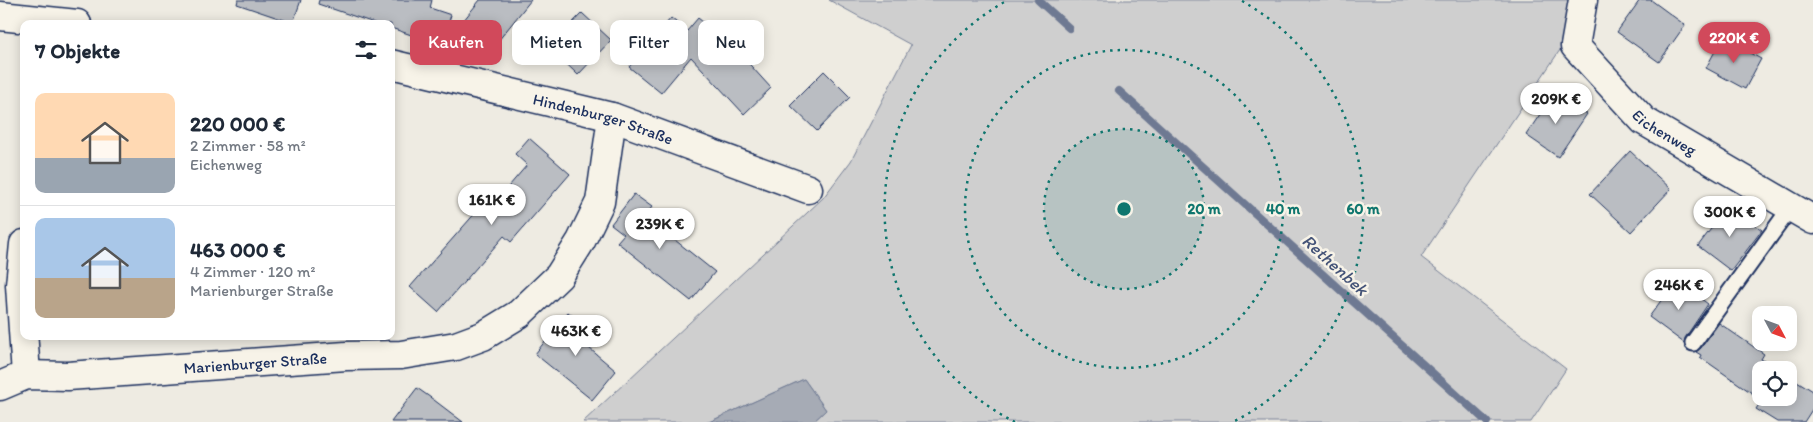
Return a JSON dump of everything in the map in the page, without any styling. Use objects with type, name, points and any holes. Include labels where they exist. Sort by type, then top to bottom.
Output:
[{"type":"street","name":"Eichenweg","points":[[1583,0],[1575,46],[1644,121],[1802,214]]},
{"type":"street","points":[[0,16],[38,20]]},
{"type":"street","name":"Hindenburger Straße","points":[[395,65],[612,118],[808,189]]},
{"type":"street","name":"Marienburger Straße","points":[[0,386],[26,375],[68,376],[346,356],[401,355],[456,346],[483,336],[520,314],[558,276],[581,241],[600,202],[612,118]]},
{"type":"street","points":[[24,340],[26,375]]},
{"type":"lane","points":[[1693,343],[1802,214]]},
{"type":"shaded area","points":[[829,0],[1572,0],[1564,44],[1421,257],[1566,369],[1531,422],[813,422],[826,410],[804,379],[709,422],[583,422],[823,198],[851,161],[911,45]]},
{"type":"shaded area","points":[[804,379],[826,410],[813,422],[709,422]]},
{"type":"building","points":[[238,0],[301,0],[294,20],[284,20],[237,4]]},
{"type":"building","points":[[319,0],[432,0],[430,8],[451,15],[449,20],[410,20],[410,35],[395,29],[395,20],[365,20],[318,4]]},
{"type":"building","points":[[480,0],[531,0],[515,20],[512,20],[512,24],[502,36],[502,20],[464,20]]},
{"type":"building","points":[[1640,0],[1651,0],[1685,25],[1659,62],[1617,32]]},
{"type":"building","points":[[582,13],[590,20],[575,20]]},
{"type":"building","points":[[698,18],[701,20],[698,20],[698,65],[691,57],[688,61],[688,30]]},
{"type":"building","points":[[600,30],[610,39],[600,52]]},
{"type":"building","points":[[1722,38],[1761,59],[1745,89],[1706,68]]},
{"type":"building","points":[[568,65],[587,65],[578,75]]},
{"type":"building","points":[[631,65],[684,65],[661,93],[629,67]]},
{"type":"building","points":[[698,65],[750,65],[771,88],[744,114]]},
{"type":"building","points":[[824,71],[850,97],[817,131],[790,105]]},
{"type":"building","points":[[1555,92],[1587,114],[1558,157],[1526,135]]},
{"type":"building","points":[[529,138],[570,174],[511,242],[504,236],[438,312],[410,287],[485,202],[491,207],[527,165],[515,154]]},
{"type":"building","points":[[1630,151],[1671,189],[1631,232],[1590,194]]},
{"type":"building","points":[[634,194],[652,207],[645,216],[715,272],[691,301],[617,242],[624,234],[611,224]]},
{"type":"building","points":[[1729,205],[1762,230],[1731,271],[1698,246]]},
{"type":"building","points":[[1676,280],[1708,304],[1685,338],[1684,343],[1649,317]]},
{"type":"building","points":[[568,312],[598,337],[589,348],[616,371],[592,400],[535,354]]},
{"type":"building","points":[[1719,323],[1752,346],[1752,351],[1760,351],[1764,354],[1761,359],[1764,361],[1752,361],[1752,393],[1700,357],[1701,355],[1696,352]]},
{"type":"building","points":[[1797,381],[1813,391],[1813,408],[1804,422],[1777,422],[1756,409],[1758,406],[1797,406]]},
{"type":"building","points":[[417,388],[434,400],[463,422],[391,422]]},
{"type":"waterway","name":"Rethenbek","points":[[1038,0],[1069,28]]},
{"type":"waterway","name":"Rethenbek","points":[[1119,91],[1487,422]]}]
